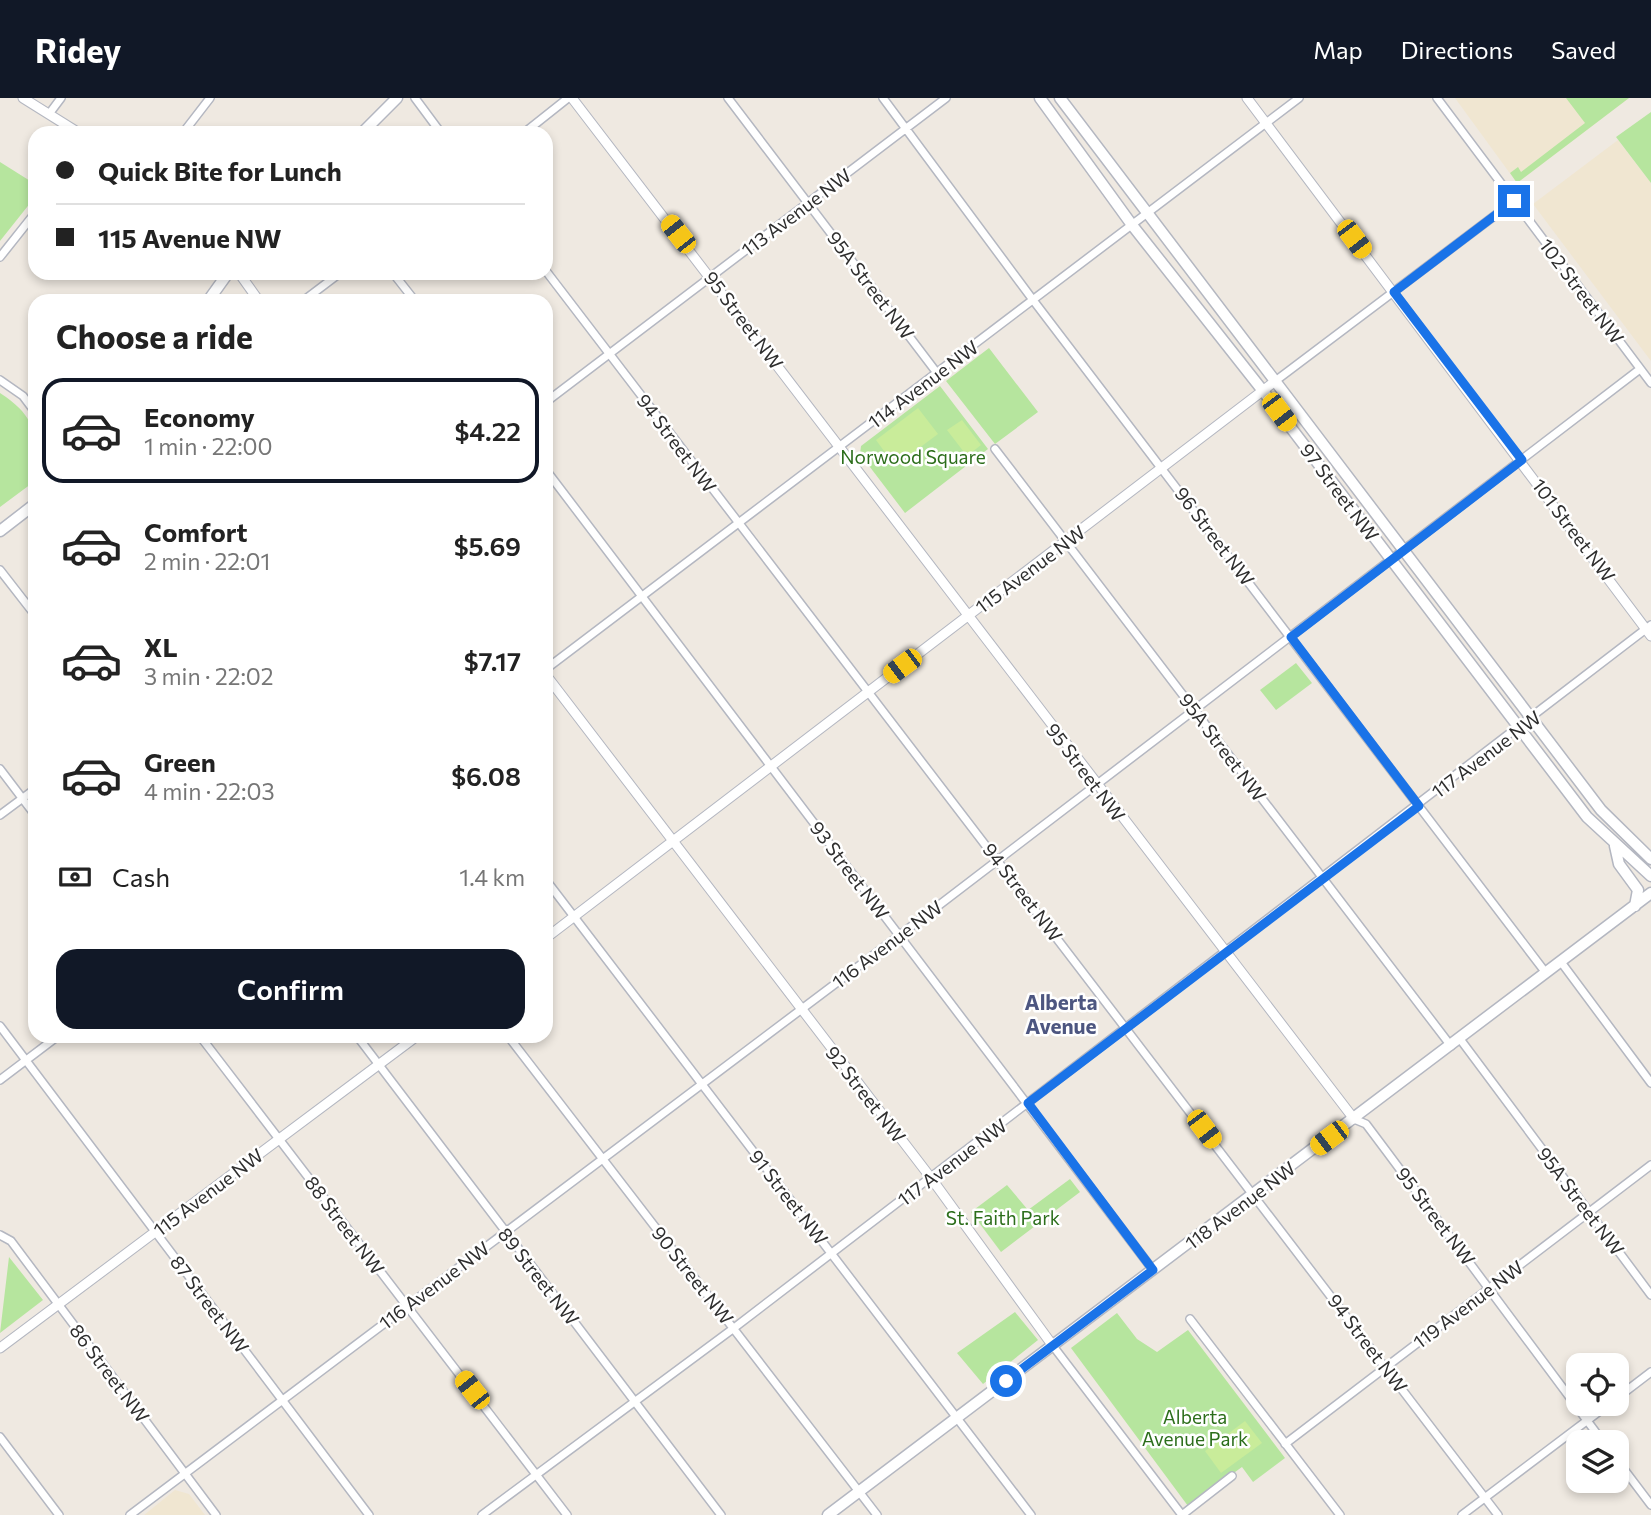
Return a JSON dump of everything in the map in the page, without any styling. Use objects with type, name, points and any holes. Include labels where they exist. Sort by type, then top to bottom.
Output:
[{"type":"main road","points":[[369,126],[397,98]]},
{"type":"main road","name":"97 Street NW","points":[[1040,98],[1132,225],[1263,391],[1587,817],[1615,846],[1651,876]]},
{"type":"main road","name":"97 Street NW","points":[[1060,98],[1601,810],[1651,859]]},
{"type":"main road","points":[[0,531],[28,509]]},
{"type":"main road","points":[[1615,846],[1619,864],[1637,890],[1635,907]]},
{"type":"main road","name":"118 Avenue NW","points":[[828,1515],[1651,893]]},
{"type":"street","points":[[23,98],[68,126]]},
{"type":"street","points":[[49,114],[61,98]]},
{"type":"street","points":[[188,126],[210,98]]},
{"type":"street","points":[[415,98],[436,126]]},
{"type":"street","points":[[533,126],[570,98]]},
{"type":"street","name":"95 Street NW","points":[[570,98],[711,276],[838,448],[1224,954],[1354,1119],[1366,1124],[1594,1430]]},
{"type":"street","name":"95A Street NW","points":[[728,98],[937,373]]},
{"type":"street","name":"96 Street NW","points":[[883,98],[1033,300],[1163,467],[1546,973]]},
{"type":"street","name":"113 Avenue NW","points":[[553,397],[946,98]]},
{"type":"street","name":"101 Street NW","points":[[1247,98],[1650,630]]},
{"type":"street","name":"114 Avenue NW","points":[[553,664],[1299,98]]},
{"type":"street","name":"102 Street NW","points":[[1437,98],[1651,383]]},
{"type":"street","name":"115 Avenue NW","points":[[553,932],[1514,201]]},
{"type":"street","points":[[0,257],[28,221]]},
{"type":"street","points":[[312,294],[331,280]]},
{"type":"street","points":[[398,280],[410,294]]},
{"type":"street","name":"94 Street NW","points":[[553,280],[1498,1515]]},
{"type":"street","name":"116 Avenue NW","points":[[130,1515],[699,1083],[900,935],[1640,369]]},
{"type":"street","points":[[0,380],[28,403]]},
{"type":"street","name":"95A Street NW","points":[[995,449],[1323,879],[1589,1212],[1651,1295]]},
{"type":"street","name":"93 Street NW","points":[[553,479],[1153,1270]]},
{"type":"street","points":[[0,570],[28,606]]},
{"type":"street","name":"117 Avenue NW","points":[[482,1515],[734,1328],[1650,630]]},
{"type":"street","name":"92 Street NW","points":[[553,684],[931,1178],[1088,1394],[1182,1515]]},
{"type":"street","points":[[0,769],[28,806]]},
{"type":"street","points":[[0,815],[28,794]]},
{"type":"street","name":"91 Street NW","points":[[553,889],[699,1083],[833,1252],[1031,1515]]},
{"type":"street","points":[[1561,962],[1651,1083]]},
{"type":"street","name":"87 Street NW","points":[[0,1026],[369,1515]]},
{"type":"street","points":[[0,1080],[49,1043]]},
{"type":"street","name":"88 Street NW","points":[[205,1043],[567,1515]]},
{"type":"street","name":"89 Street NW","points":[[362,1043],[504,1231],[637,1400],[721,1515]]},
{"type":"street","name":"115 Avenue NW","points":[[0,1348],[408,1043]]},
{"type":"street","name":"90 Street NW","points":[[514,1043],[877,1515]]},
{"type":"street","name":"119 Avenue NW","points":[[1285,1444],[1651,1165]]},
{"type":"street","name":"86 Street NW","points":[[0,1235],[11,1241],[216,1515]]},
{"type":"street","points":[[1190,1319],[1339,1515]]},
{"type":"street","points":[[1629,1389],[1651,1372]]},
{"type":"street","points":[[1462,1515],[1592,1416]]},
{"type":"street","points":[[0,1437],[59,1515]]},
{"type":"street","points":[[1182,1515],[1233,1476]]},
{"type":"street","points":[[1629,1476],[1651,1505]]},
{"type":"shaded area","points":[[1455,98],[1629,98],[1517,183]]},
{"type":"shaded area","points":[[1618,140],[1651,183],[1651,361],[1533,204]]},
{"type":"shaded area","points":[[175,1490],[189,1494],[205,1515],[144,1515]]},
{"type":"green space","points":[[1566,98],[1629,98],[1517,183],[1510,173],[1518,167],[1521,172],[1585,123]]},
{"type":"green space","points":[[1651,112],[1651,183],[1616,137]]},
{"type":"green space","points":[[0,162],[28,180],[28,206],[0,241]]},
{"type":"green space","name":"Norwood Square","points":[[989,348],[1038,412],[995,444],[946,381]]},
{"type":"green space","name":"Norwood Square","points":[[940,386],[988,449],[905,513],[860,454],[861,446]]},
{"type":"green space","points":[[0,393],[28,420],[28,486],[0,507]]},
{"type":"green space","points":[[918,408],[938,434],[895,466],[876,440]]},
{"type":"green space","points":[[962,420],[981,445],[967,456],[947,430]]},
{"type":"green space","points":[[1296,663],[1312,683],[1276,710],[1260,690]]},
{"type":"green space","name":"St. Faith Park","points":[[1070,1179],[1080,1192],[1001,1252],[971,1212],[1007,1185],[1028,1210]]},
{"type":"green space","points":[[9,1257],[43,1300],[0,1333]]},
{"type":"green space","points":[[1015,1312],[1038,1340],[983,1384],[957,1353]]},
{"type":"green space","name":"Alberta Avenue Park","points":[[1117,1313],[1137,1339],[1157,1352],[1188,1330],[1285,1458],[1253,1482],[1242,1467],[1188,1506],[1071,1348]]},
{"type":"green space","points":[[1245,1421],[1262,1443],[1221,1473],[1205,1451]]},
{"type":"district","name":"Alberta Avenue","points":[[1061,1013]]},
{"type":"route","points":[[1006,1381],[1153,1270],[1028,1103],[1419,806],[1291,637],[1522,460],[1394,292],[1514,201]]}]
